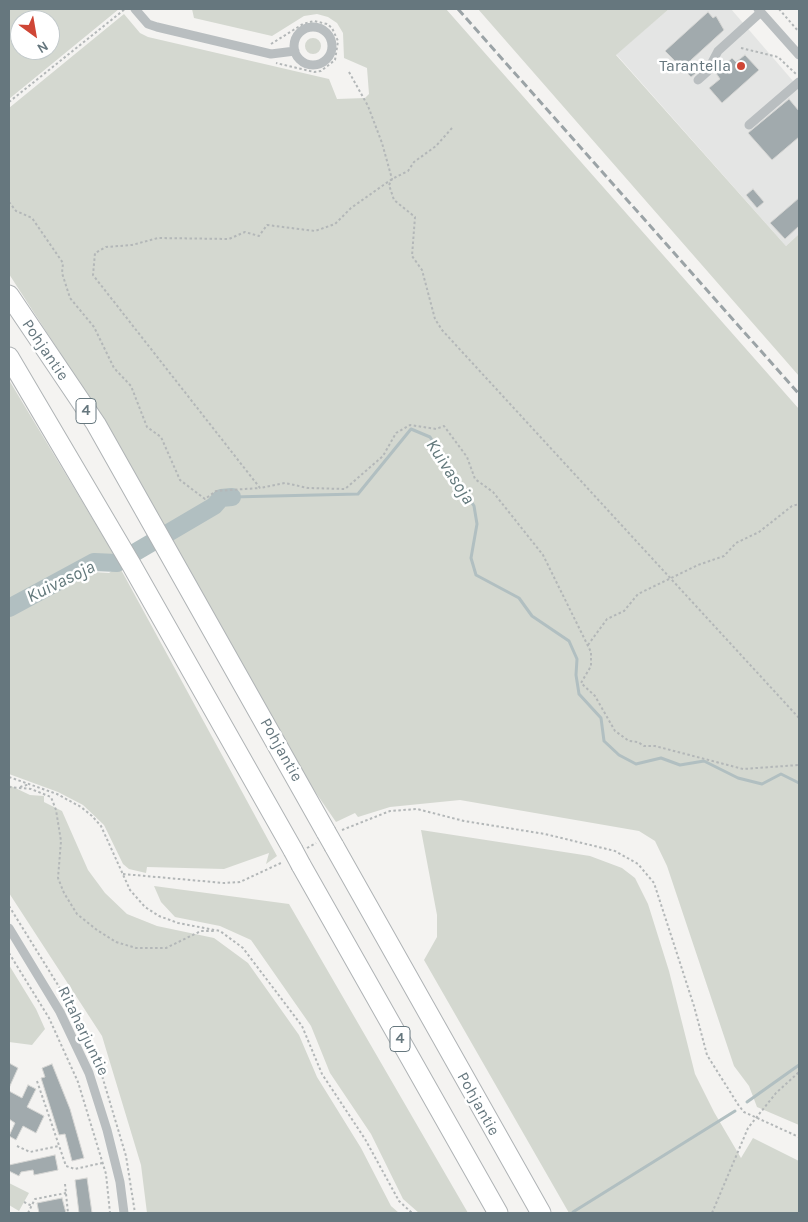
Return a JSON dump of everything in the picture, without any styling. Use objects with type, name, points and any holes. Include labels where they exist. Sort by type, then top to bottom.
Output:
[{"type":"highway","name":"Pohjantie","points":[[9,295],[96,424],[541,1213]]},
{"type":"highway","name":"4","points":[[9,357],[127,557],[298,855],[498,1213]]},
{"type":"street","points":[[134,9],[148,24],[157,28],[271,54],[295,51]]},
{"type":"street","points":[[698,80],[707,72],[718,51],[759,10],[799,55]]},
{"type":"street","points":[[311,27],[322,29],[332,41],[329,57],[316,65],[305,63],[295,51],[298,35],[311,27]]},
{"type":"street","points":[[749,125],[799,82]]},
{"type":"street","name":"Ritaharjuntie","points":[[9,928],[60,1012],[90,1073],[118,1175],[124,1213]]},
{"type":"path","points":[[9,102],[124,9]]},
{"type":"path","points":[[779,9],[799,32]]},
{"type":"path","points":[[741,48],[778,57],[799,78]]},
{"type":"path","points":[[349,72],[368,106],[382,143],[392,178],[389,185],[394,200],[415,217],[412,256],[422,270],[435,319],[442,330],[672,577],[799,718]]},
{"type":"path","points":[[260,488],[93,274],[95,253],[106,247],[132,245],[158,238],[229,239],[245,232],[259,236],[267,225],[315,231],[335,224],[351,208],[392,178],[408,171],[414,162],[436,146],[452,128]]},
{"type":"path","points":[[9,202],[16,211],[32,218],[62,263],[62,273],[70,298],[94,327],[114,368],[131,386],[147,427],[160,437],[180,480],[205,499],[216,491],[260,488],[285,483],[308,488],[345,490],[383,456],[396,433],[410,424],[436,428],[444,426],[468,457],[475,478],[493,492],[543,555],[591,652],[591,666],[581,683],[595,696],[615,731],[629,741],[638,742],[644,746],[655,746],[673,752],[703,757],[743,769],[799,765]]},
{"type":"path","points":[[588,646],[607,619],[624,611],[638,594],[672,577],[724,556],[736,543],[759,532],[792,506],[799,504]]},
{"type":"path","points":[[9,777],[57,794],[81,807],[92,816],[101,826],[136,898],[159,916],[178,924],[220,931],[243,948],[302,1026],[322,1074],[365,1139],[399,1201],[412,1213]]},
{"type":"path","points":[[17,787],[30,784]]},
{"type":"path","points":[[9,787],[31,789],[51,796],[56,810],[60,841],[58,878],[64,893],[77,914],[97,930],[116,942],[136,948],[166,948],[200,931],[220,931]]},
{"type":"path","points":[[123,874],[224,884],[249,878],[390,811],[417,809],[464,821],[545,834],[615,851],[638,864],[654,883],[694,1006],[707,1055],[739,1106],[755,1118],[799,1137]]},
{"type":"path","points":[[9,953],[37,998],[62,1044],[78,1082],[102,1163],[110,1213]]},
{"type":"path","points":[[712,1213],[748,1128],[776,1094],[799,1072]]},
{"type":"path","points":[[37,1080],[66,1166],[74,1169],[102,1163]]},
{"type":"path","points":[[17,1146],[30,1152],[58,1146]]},
{"type":"path","points":[[65,1184],[68,1213]]},
{"type":"path","points":[[28,1213],[35,1199],[66,1194]]},
{"type":"path","points":[[24,1202],[32,1206]]},
{"type":"shaded area","points":[[9,9],[119,9],[60,57],[60,10],[10,10],[10,60],[57,60],[9,99]]},
{"type":"shaded area","points":[[192,9],[446,9],[799,409],[799,1125],[757,1107],[749,1086],[734,1066],[667,866],[655,841],[639,831],[460,800],[390,807],[358,817],[355,813],[336,822],[307,780],[91,401],[9,274],[9,108],[124,14],[140,33],[148,37],[329,79],[337,99],[365,98],[369,94],[367,68],[344,58],[343,33],[337,23],[328,17],[317,14],[304,16],[272,36],[194,18]]},
{"type":"shaded area","points":[[478,9],[669,9],[616,55],[786,246],[799,234],[799,376]]},
{"type":"shaded area","points":[[669,9],[731,9],[799,88],[799,234],[786,246],[616,54]]},
{"type":"shaded area","points":[[310,38],[316,38],[321,43],[319,52],[310,54],[305,49],[305,43]]},
{"type":"shaded area","points":[[9,380],[115,556],[108,560],[93,559],[57,576],[61,584],[91,572],[109,573],[119,566],[277,856],[266,864],[269,853],[224,869],[147,867],[146,873],[129,869],[123,864],[104,825],[83,805],[58,792],[9,774]]},
{"type":"shaded area","points":[[9,785],[30,795],[44,796],[44,802],[62,811],[88,870],[105,893],[127,914],[157,926],[214,938],[248,963],[299,1035],[317,1077],[361,1148],[391,1206],[399,1213],[147,1213],[141,1165],[102,1036],[9,893]]},
{"type":"shaded area","points":[[421,830],[590,856],[622,868],[635,878],[648,904],[669,971],[695,1074],[714,1112],[741,1158],[753,1138],[799,1161],[799,1213],[569,1213],[424,960],[437,937],[437,915]]},
{"type":"shaded area","points":[[154,886],[289,904],[468,1213],[419,1213],[403,1199],[371,1134],[330,1073],[311,1026],[251,940],[220,926],[175,917],[161,902]]},
{"type":"shaded area","points":[[9,965],[36,1009],[45,1029],[32,1045],[9,1042]]},
{"type":"shaded area","points":[[9,1183],[29,1193],[19,1211],[9,1205]]},
{"type":"building","points":[[708,12],[713,18],[716,16],[724,30],[691,60],[700,70],[691,77],[665,51]]},
{"type":"building","points":[[745,55],[759,70],[722,103],[709,88],[720,79],[716,73],[732,58],[736,62]]},
{"type":"building","points":[[789,99],[799,111],[799,137],[772,160],[748,133]]},
{"type":"building","points":[[753,189],[764,202],[757,208],[746,195]]},
{"type":"building","points":[[799,198],[799,226],[785,239],[770,223]]},
{"type":"building","points":[[9,1063],[18,1068],[9,1088]]},
{"type":"building","points":[[52,1064],[70,1109],[84,1158],[72,1161],[65,1134],[59,1135],[41,1078],[45,1077],[42,1068]]},
{"type":"building","points":[[28,1085],[36,1089],[27,1107],[44,1116],[36,1133],[23,1126],[16,1140],[9,1136],[15,1123],[9,1119],[9,1091],[22,1098]]},
{"type":"building","points":[[55,1155],[58,1170],[34,1175],[33,1170],[21,1172],[19,1176],[9,1171],[9,1165]]},
{"type":"building","points":[[87,1178],[92,1213],[79,1213],[75,1180]]},
{"type":"building","points":[[62,1198],[66,1213],[39,1213],[37,1203]]},
{"type":"waterway","name":"Kuivasoja","points":[[232,497],[358,494],[411,429],[430,437],[474,506],[477,524],[471,558],[476,575],[519,598],[532,616],[569,641],[577,659],[576,675],[579,694],[601,718],[604,741],[619,755],[636,764],[661,758],[680,765],[704,761],[738,778],[762,784],[781,774],[799,783]]},
{"type":"waterway","name":"Kuivasoja","points":[[9,608],[94,562],[117,563],[214,506],[221,498],[232,497]]},
{"type":"waterway","points":[[747,1102],[799,1065]]},
{"type":"waterway","points":[[573,1212],[735,1111]]},
{"type":"railway","points":[[458,9],[799,394]]},
{"type":"place","name":"Tarantella","points":[[741,66]]}]
